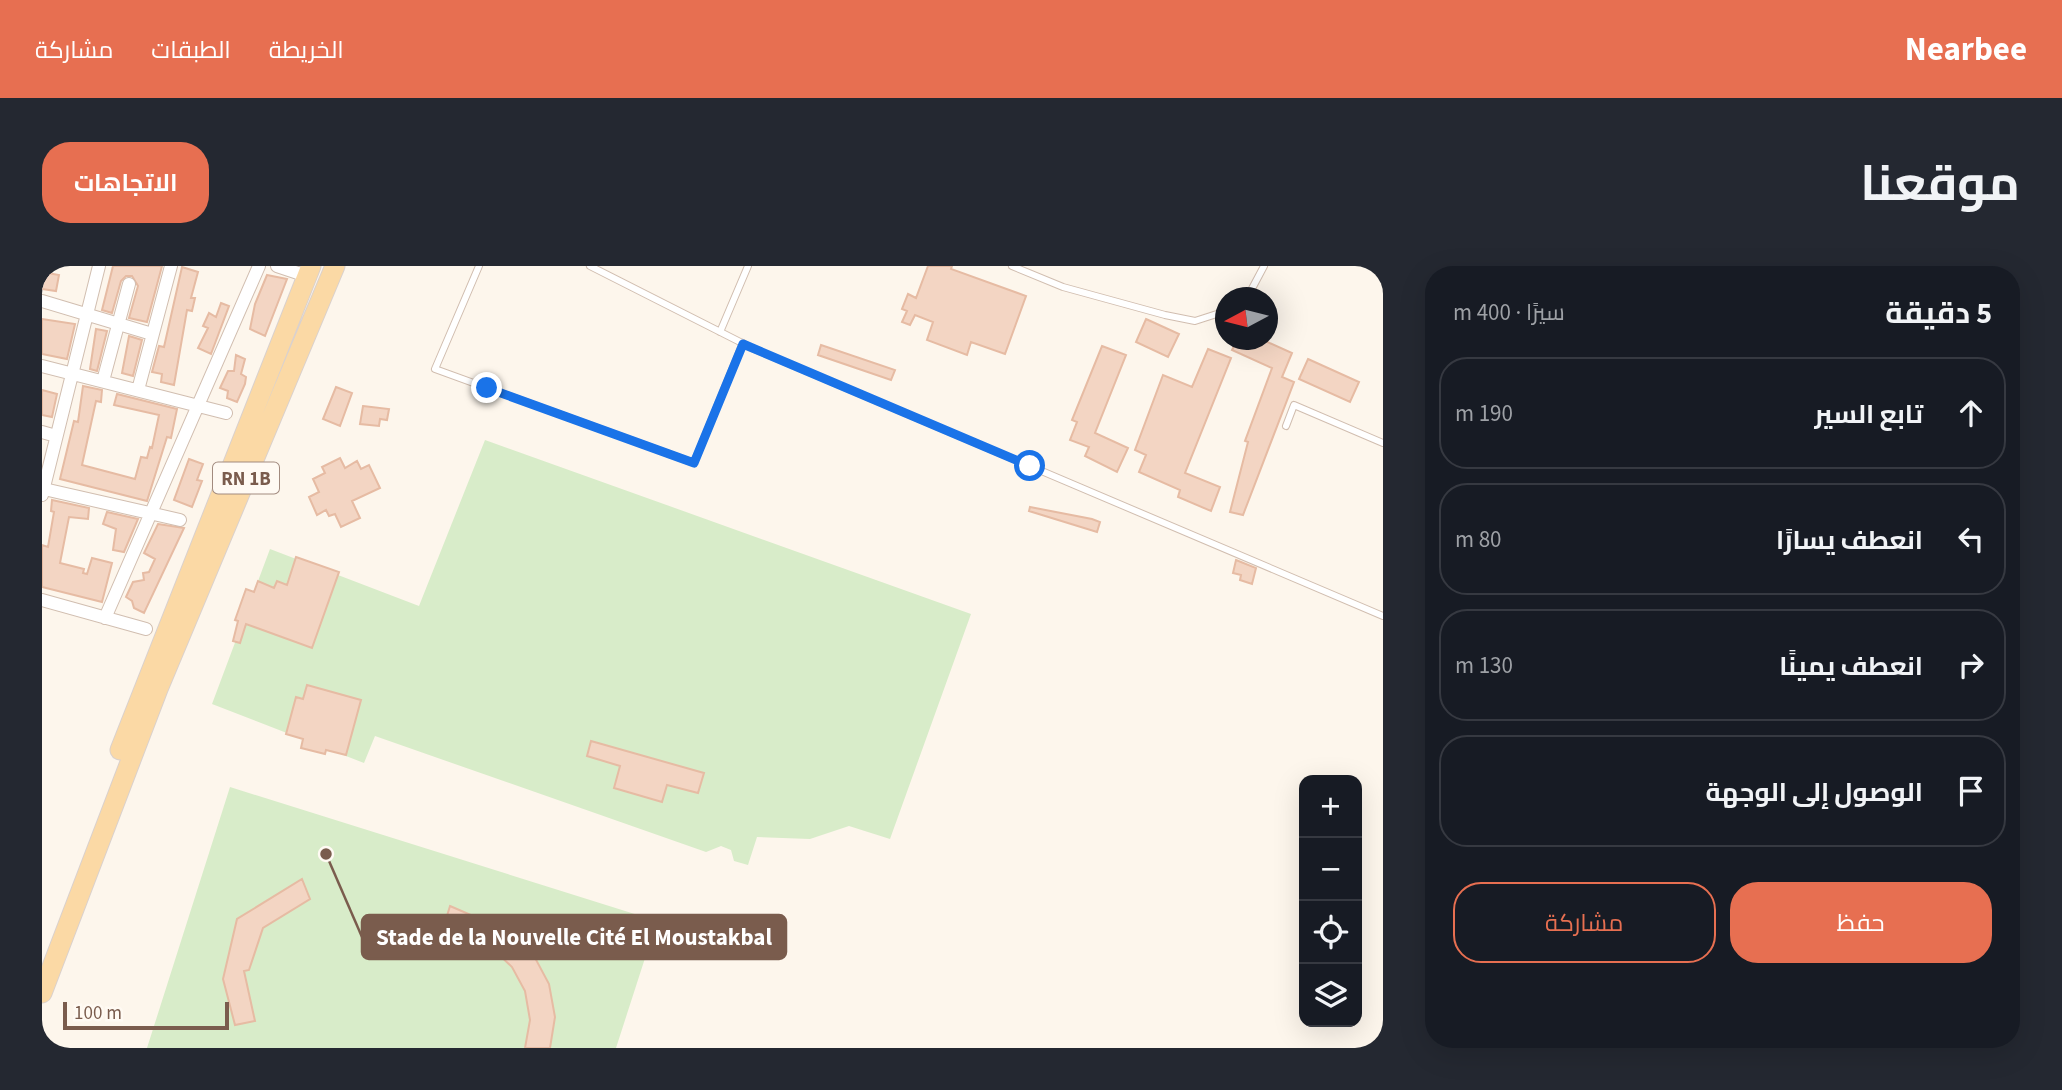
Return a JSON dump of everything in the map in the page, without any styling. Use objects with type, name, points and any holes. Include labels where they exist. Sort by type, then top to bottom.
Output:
[{"type":"main road","name":"RN 1B","points":[[151,687],[335,266]]},
{"type":"main road","name":"RN 1B","points":[[42,964],[115,781],[309,271]]},
{"type":"main road","name":"RN 1B","points":[[42,993],[115,781]]},
{"type":"street","points":[[99,266],[70,372],[43,492],[180,520]]},
{"type":"street","points":[[138,390],[170,266]]},
{"type":"street","points":[[105,618],[259,266]]},
{"type":"street","points":[[278,266],[309,271]]},
{"type":"street","points":[[103,381],[130,284]]},
{"type":"street","points":[[42,301],[152,334]]},
{"type":"street","points":[[42,366],[226,413]]},
{"type":"street","points":[[42,432],[56,436]]},
{"type":"street","points":[[42,600],[146,629]]},
{"type":"lane","points":[[479,266],[435,369],[694,463],[743,344]]},
{"type":"lane","points":[[590,266],[743,344],[1383,616]]},
{"type":"lane","points":[[720,332],[748,266]]},
{"type":"lane","points":[[1012,266],[1063,287],[1165,315],[1195,321],[1215,315]]},
{"type":"lane","points":[[1253,287],[1264,266]]},
{"type":"lane","points":[[1286,426],[1294,405],[1383,443]]},
{"type":"green space","points":[[485,440],[971,614],[890,839],[849,826],[810,839],[757,837],[748,865],[734,861],[731,850],[721,846],[706,852],[375,736],[364,763],[212,704],[270,549],[419,606]]},
{"type":"green space","points":[[230,787],[657,921],[616,1048],[147,1048]]},
{"type":"building","points":[[113,266],[162,266],[147,322],[129,318],[138,286],[132,276],[126,276],[121,281],[112,313],[102,310]]},
{"type":"building","points":[[928,266],[952,266],[951,269],[1026,296],[1005,354],[971,342],[967,355],[927,340],[933,322],[915,315],[910,325],[902,322],[907,311],[902,309],[908,294],[916,298]]},
{"type":"building","points":[[182,267],[198,272],[191,298],[195,298],[192,311],[187,310],[174,385],[161,382],[162,374],[152,372],[159,346],[164,347]]},
{"type":"building","points":[[42,272],[59,275],[56,291],[42,289]]},
{"type":"building","points":[[267,275],[287,279],[265,336],[250,329],[255,304]]},
{"type":"building","points":[[221,303],[229,306],[211,354],[198,348],[208,328],[203,326],[209,313],[216,317]]},
{"type":"building","points":[[42,319],[75,324],[67,359],[42,354]]},
{"type":"building","points":[[1146,319],[1179,334],[1168,357],[1136,342]]},
{"type":"building","points":[[96,329],[107,331],[97,371],[90,369]]},
{"type":"building","points":[[129,336],[142,340],[133,376],[122,373]]},
{"type":"building","points":[[821,345],[895,370],[891,380],[818,355]]},
{"type":"building","points":[[1102,346],[1126,355],[1095,433],[1128,448],[1117,472],[1085,456],[1089,447],[1070,440],[1077,422],[1072,420]]},
{"type":"building","points":[[1278,347],[1292,353],[1282,377],[1294,382],[1243,515],[1230,512],[1248,442],[1245,441],[1272,368],[1232,350],[1278,350]]},
{"type":"building","points":[[1208,349],[1231,358],[1185,473],[1220,487],[1211,511],[1178,497],[1180,490],[1139,472],[1146,455],[1135,450],[1163,375],[1192,387]]},
{"type":"building","points":[[236,355],[245,359],[241,374],[246,377],[237,402],[227,398],[228,391],[220,388],[228,371],[234,371]]},
{"type":"building","points":[[1308,359],[1359,382],[1350,402],[1299,379]]},
{"type":"building","points":[[83,386],[102,390],[101,402],[96,401],[82,465],[135,479],[141,457],[147,458],[150,447],[152,448],[159,415],[114,405],[117,394],[177,409],[171,438],[167,437],[147,501],[60,479],[74,421],[78,422]]},
{"type":"building","points":[[336,387],[352,393],[340,426],[323,419]]},
{"type":"building","points":[[42,390],[57,394],[52,417],[42,415]]},
{"type":"building","points":[[363,406],[389,409],[387,420],[380,419],[379,426],[360,424]]},
{"type":"building","points":[[340,458],[345,468],[357,461],[361,469],[369,465],[380,488],[352,501],[360,518],[341,527],[335,514],[329,516],[326,510],[317,515],[309,497],[319,492],[313,479],[325,473],[322,467]]},
{"type":"building","points":[[189,459],[203,464],[197,480],[202,481],[192,507],[174,500]]},
{"type":"building","points":[[52,500],[89,508],[88,519],[69,517],[60,563],[84,569],[83,573],[87,574],[92,558],[112,563],[102,602],[42,587],[42,545],[48,547],[54,512],[51,511]]},
{"type":"building","points":[[1030,507],[1100,522],[1097,532],[1029,511]]},
{"type":"building","points":[[107,512],[138,519],[124,552],[113,550],[116,529],[103,524]]},
{"type":"building","points":[[158,524],[184,528],[144,613],[134,608],[132,601],[126,597],[133,582],[144,580],[143,573],[149,572],[155,559],[144,553]]},
{"type":"building","points":[[296,557],[339,572],[312,648],[246,624],[240,643],[233,641],[238,621],[235,620],[246,589],[254,592],[258,581],[274,588],[277,581],[287,585]]},
{"type":"building","points":[[1236,560],[1256,568],[1252,584],[1240,580],[1241,575],[1233,573]]},
{"type":"building","points":[[307,685],[361,700],[346,755],[326,750],[325,754],[301,748],[303,739],[286,734],[296,697],[303,699]]},
{"type":"building","points":[[591,741],[704,773],[698,793],[667,785],[662,802],[614,788],[620,766],[587,756]]},
{"type":"building","points":[[302,879],[310,899],[263,928],[249,970],[244,971],[255,1021],[235,1025],[223,979],[237,919]]},
{"type":"building","points":[[450,906],[508,931],[533,954],[549,984],[555,1017],[550,1048],[525,1048],[530,1020],[525,991],[512,967],[495,951],[442,932]]},
{"type":"place","name":"Stade de la Nouvelle Cité El Moustakbal","points":[[326,854]]},
{"type":"route","points":[[487,388],[694,463],[743,344],[1030,466]]}]
